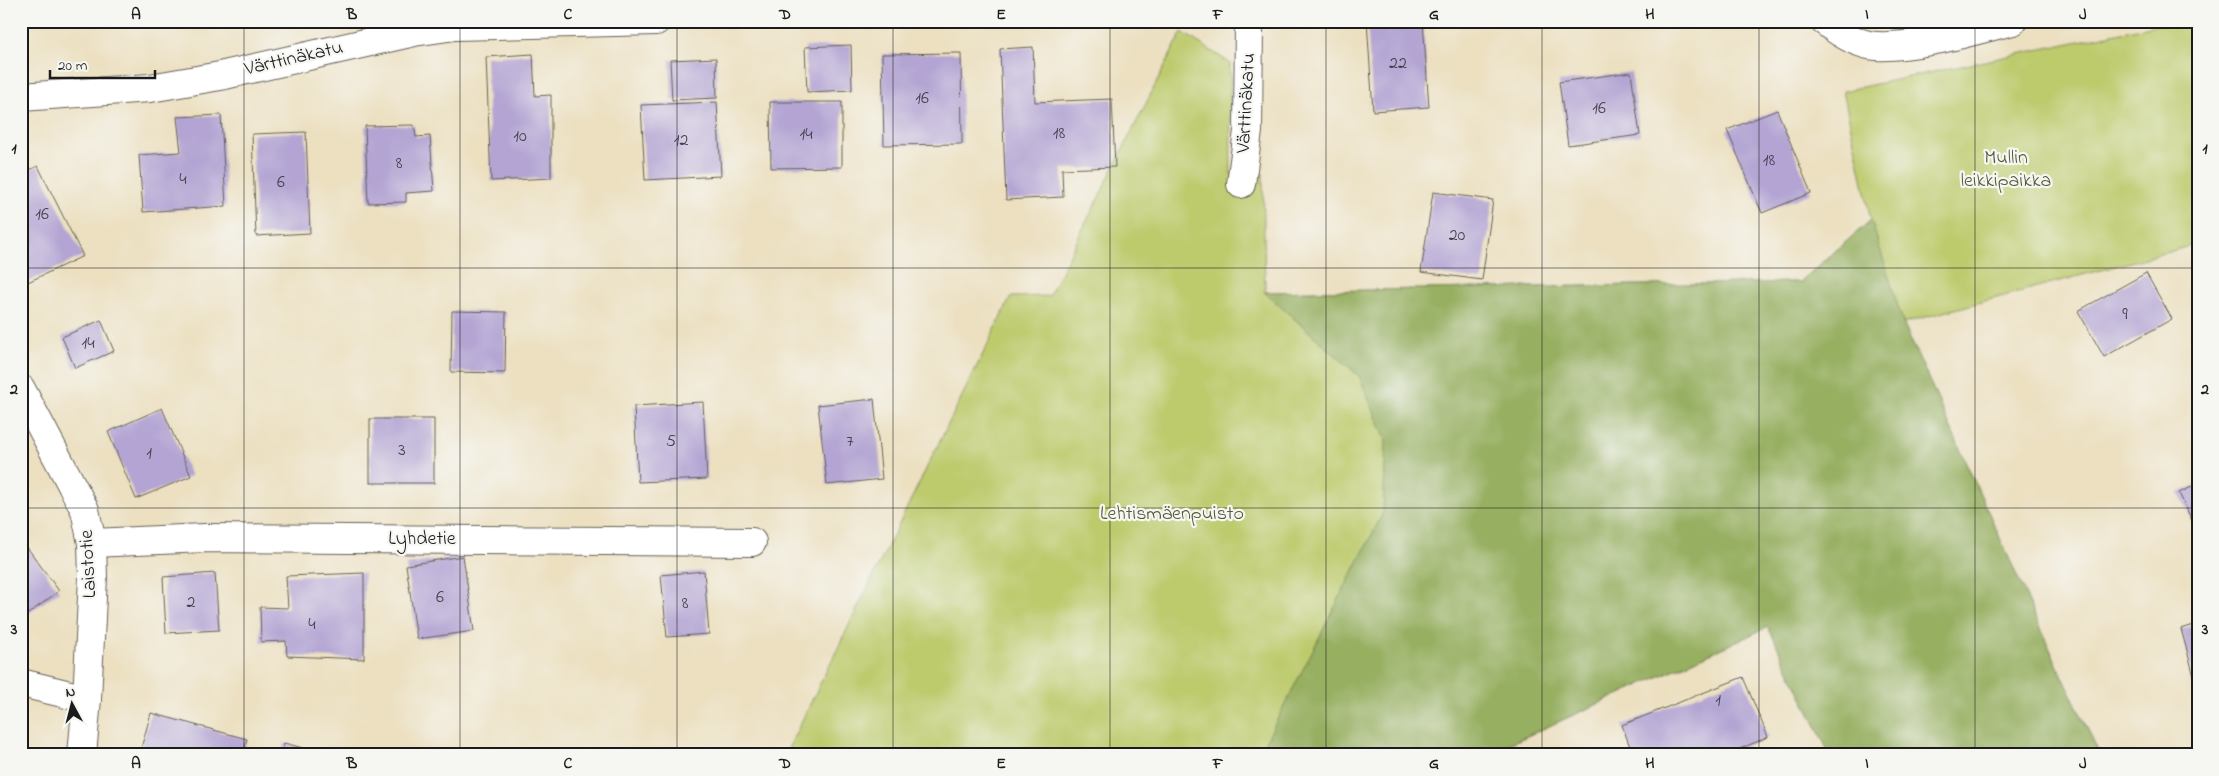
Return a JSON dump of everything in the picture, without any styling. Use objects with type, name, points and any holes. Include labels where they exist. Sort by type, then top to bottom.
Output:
[{"type":"street","name":"Värttinäkatu","points":[[21,97],[150,88],[220,76],[455,24],[656,21]]},
{"type":"street","name":"Värttinäkatu","points":[[1241,184],[1248,132],[1249,21]]},
{"type":"street","points":[[1824,21],[1840,34],[1874,46],[1917,42],[2013,21]]},
{"type":"street","name":"Laistotie","points":[[21,389],[85,510],[92,543],[93,577],[88,699],[82,755]]},
{"type":"street","name":"Lyhdetie","points":[[92,543],[205,538],[752,542]]},
{"type":"street","points":[[21,683],[88,699]]},
{"type":"green space","name":"Lehtismäenpuisto","points":[[2174,21],[2198,21],[2198,244],[1903,323],[2053,656],[2100,755],[1830,755],[1768,627],[1485,755],[785,755],[1011,297],[1049,296],[1182,32],[1230,63],[1231,174],[1263,174],[1265,292],[1800,282],[1871,220],[1843,91]]},
{"type":"green space","points":[[1871,220],[1903,322],[2053,656],[2100,755],[1830,755],[1768,627],[1485,755],[1259,755],[1383,513],[1386,440],[1359,376],[1264,292],[1800,282]]},
{"type":"building","points":[[1367,21],[1423,21],[1429,107],[1373,111]]},
{"type":"building","points":[[851,45],[852,90],[807,92],[805,47]]},
{"type":"building","points":[[1033,47],[1035,102],[1112,99],[1115,167],[1062,169],[1063,197],[1006,200],[1000,49]]},
{"type":"building","points":[[961,53],[962,144],[884,145],[882,54]]},
{"type":"building","points":[[533,54],[535,96],[551,95],[551,178],[491,181],[486,57]]},
{"type":"building","points":[[716,58],[717,98],[672,100],[670,60]]},
{"type":"building","points":[[1631,72],[1640,135],[1568,145],[1559,82]]},
{"type":"building","points":[[717,102],[721,176],[645,180],[641,105]]},
{"type":"building","points":[[770,102],[842,102],[842,167],[771,168]]},
{"type":"building","points":[[1777,110],[1811,193],[1762,213],[1727,130]]},
{"type":"building","points":[[221,115],[226,206],[143,212],[139,155],[181,152],[177,117]]},
{"type":"building","points":[[414,125],[416,137],[430,136],[434,191],[406,193],[406,202],[368,203],[365,126]]},
{"type":"building","points":[[306,132],[310,233],[256,236],[252,134]]},
{"type":"building","points":[[38,166],[83,256],[28,282],[21,268],[21,174]]},
{"type":"building","points":[[1433,192],[1493,200],[1482,280],[1421,272]]},
{"type":"building","points":[[2146,273],[2172,319],[2104,357],[2078,311]]},
{"type":"building","points":[[452,311],[506,312],[505,373],[451,372]]},
{"type":"building","points":[[101,320],[114,351],[75,368],[62,337]]},
{"type":"building","points":[[874,399],[882,479],[827,485],[818,405]]},
{"type":"building","points":[[703,402],[707,479],[638,482],[634,406]]},
{"type":"building","points":[[162,408],[191,476],[136,499],[108,432]]},
{"type":"building","points":[[370,419],[434,419],[434,483],[370,483]]},
{"type":"building","points":[[2198,484],[2198,533],[2179,493]]},
{"type":"building","points":[[21,539],[59,591],[21,619]]},
{"type":"building","points":[[463,556],[474,631],[417,639],[406,565]]},
{"type":"building","points":[[704,571],[709,634],[667,637],[661,575]]},
{"type":"building","points":[[215,573],[219,630],[166,633],[163,577]]},
{"type":"building","points":[[364,573],[364,659],[287,656],[286,641],[261,642],[260,607],[288,608],[286,576]]},
{"type":"building","points":[[2198,624],[2198,687],[2197,687],[2181,629]]},
{"type":"building","points":[[1743,677],[1768,737],[1725,755],[1633,755],[1622,725]]},
{"type":"building","points":[[151,713],[247,739],[243,755],[139,755]]},
{"type":"building","points":[[284,743],[326,754],[326,755],[281,755]]},
{"type":"park label","name":"Mullin leikkipaikka","points":[[2006,170]]}]
